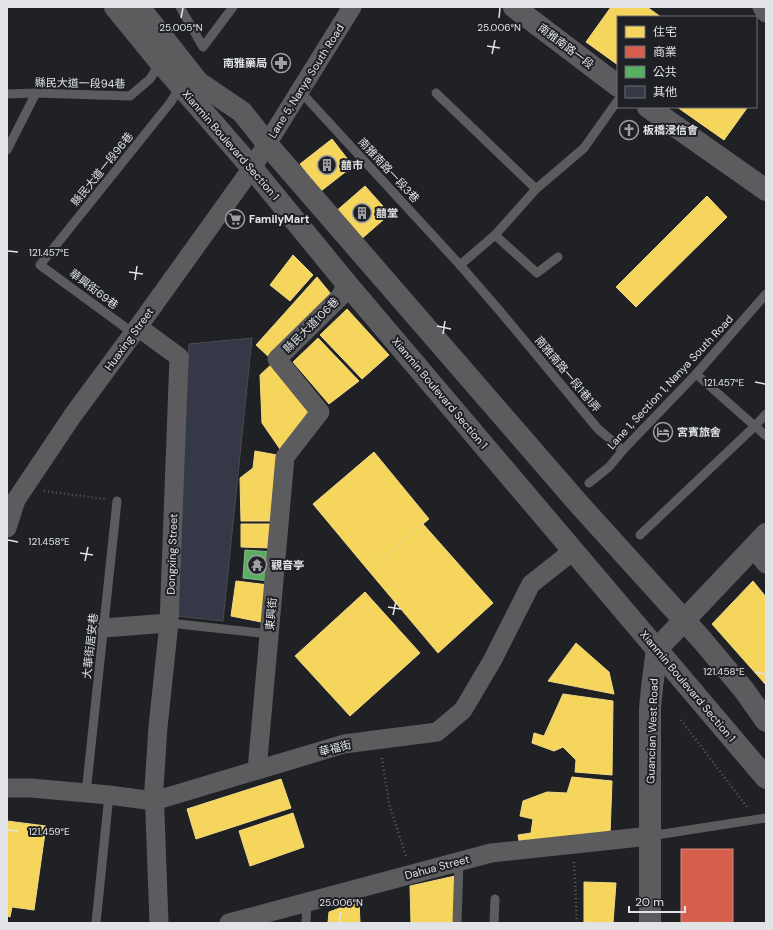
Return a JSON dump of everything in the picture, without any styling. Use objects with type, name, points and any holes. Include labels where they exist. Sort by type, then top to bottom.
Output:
[{"type":"main road","name":"Xianmin Boulevard Section 1","points":[[115,7],[181,86],[260,155],[657,588],[744,690],[766,721]]},
{"type":"main road","name":"Xianmin Boulevard Section 1","points":[[139,7],[198,82],[242,112],[260,155],[346,284],[766,778]]},
{"type":"main road","name":"南雅南路一段","points":[[514,7],[617,85]]},
{"type":"main road","points":[[649,108],[766,190]]},
{"type":"main road","points":[[657,649],[684,620],[762,549]]},
{"type":"main road","name":"Guancian West Road","points":[[650,923],[650,709],[657,649]]},
{"type":"street","name":"Lane 5, Nanya South Road","points":[[260,155],[352,7]]},
{"type":"street","points":[[762,7],[766,13]]},
{"type":"street","name":"Huaxing Street","points":[[7,528],[15,494],[136,330],[260,155]]},
{"type":"street","name":"縣民大道106巷","points":[[285,457],[320,412],[277,359],[340,297],[346,284]]},
{"type":"street","name":"Dongxing Street","points":[[136,330],[179,357],[169,623],[158,727],[154,801]]},
{"type":"street","name":"東興街","points":[[257,770],[285,457]]},
{"type":"street","name":"華福街","points":[[7,788],[30,788],[109,795],[154,801],[344,744],[437,732],[463,710],[492,661],[531,584],[564,558],[572,548]]},
{"type":"street","points":[[104,628],[169,623]]},
{"type":"street","points":[[154,801],[159,923]]},
{"type":"street","name":"Dahua Street","points":[[229,923],[490,853],[650,836]]},
{"type":"lane","points":[[180,7],[203,47],[233,7]]},
{"type":"lane","name":"縣民大道一段94巷","points":[[7,94],[36,93],[130,96],[150,79],[160,62]]},
{"type":"lane","name":"縣民大道一段96巷","points":[[40,265],[170,103],[181,86]]},
{"type":"lane","name":"南雅南路一段3巷","points":[[300,91],[460,265],[499,310]]},
{"type":"lane","points":[[7,150],[36,93]]},
{"type":"lane","points":[[436,93],[536,189]]},
{"type":"lane","points":[[460,265],[495,236],[536,189],[584,148],[617,101]]},
{"type":"lane","points":[[495,236],[537,273],[558,257]]},
{"type":"lane","name":"華興街69巷","points":[[40,265],[136,330]]},
{"type":"lane","name":"Lane 1, Section 1, Nanya South Road","points":[[590,483],[609,467],[623,450],[696,374],[766,294]]},
{"type":"lane","name":"南雅南路一段1巷1弄","points":[[499,310],[598,429],[623,450]]},
{"type":"lane","points":[[696,374],[766,436]]},
{"type":"lane","points":[[640,535],[766,414]]},
{"type":"lane","name":"大華街居安巷","points":[[86,793],[117,501]]},
{"type":"lane","points":[[169,623],[269,634]]},
{"type":"lane","points":[[96,923],[109,795]]},
{"type":"lane","points":[[650,836],[766,818]]},
{"type":"lane","points":[[457,923],[459,861]]},
{"type":"lane","points":[[494,923],[495,899]]},
{"type":"lane","points":[[306,923],[307,901]]},
{"type":"path","points":[[15,494],[117,501]]},
{"type":"path","points":[[681,720],[756,819]]},
{"type":"path","points":[[380,740],[389,804],[412,874]]},
{"type":"path","points":[[574,843],[577,923]]},
{"type":"building: 住宅","points":[[611,7],[647,7],[660,16],[617,16],[617,64],[586,42]]},
{"type":"building: 住宅","points":[[678,108],[747,108],[724,140]]},
{"type":"building: 住宅","name":"囍市","points":[[332,139],[353,166],[321,191],[300,164]]},
{"type":"building: 住宅","name":"囍堂","points":[[365,186],[390,214],[359,241],[334,213]]},
{"type":"building: 住宅","points":[[707,196],[727,217],[636,307],[616,287]]},
{"type":"building: 住宅","points":[[293,255],[313,275],[290,301],[270,285]]},
{"type":"building: 住宅","points":[[317,277],[331,294],[270,358],[256,345]]},
{"type":"building: 住宅","points":[[347,309],[389,355],[362,379],[320,335]]},
{"type":"building: 住宅","points":[[318,338],[359,381],[329,404],[293,362]]},
{"type":"building: 住宅","points":[[274,362],[314,412],[280,449],[262,423],[260,375]]},
{"type":"building: 住宅","points":[[255,451],[277,455],[271,521],[241,521],[240,478],[253,468]]},
{"type":"building: 住宅","points":[[374,452],[429,519],[368,570],[313,504]]},
{"type":"building: 住宅","points":[[241,524],[272,524],[270,548],[241,547]]},
{"type":"building: 住宅","points":[[423,524],[493,603],[438,653],[368,570]]},
{"type":"building: 住宅","points":[[236,581],[269,585],[266,623],[231,616]]},
{"type":"building: 住宅","points":[[753,581],[766,597],[766,685],[712,624]]},
{"type":"building: 住宅","points":[[365,592],[420,653],[350,716],[295,656]]},
{"type":"building: 住宅","points":[[576,643],[609,672],[614,694],[548,681]]},
{"type":"building: 住宅","points":[[563,694],[613,701],[612,775],[575,772],[576,760],[563,747],[554,751],[532,743],[534,733],[544,736]]},
{"type":"building: 住宅","points":[[572,777],[612,781],[610,835],[520,846],[518,835],[531,833],[533,819],[520,816],[523,801],[547,792],[567,793]]},
{"type":"building: 住宅","points":[[281,779],[291,808],[196,839],[187,809]]},
{"type":"building: 住宅","points":[[293,813],[304,847],[250,866],[239,831]]},
{"type":"building: 住宅","points":[[7,821],[46,826],[34,910],[12,907],[10,917],[7,916]]},
{"type":"building: 住宅","points":[[455,876],[454,923],[411,923],[410,886]]},
{"type":"building: 住宅","points":[[584,882],[616,883],[613,923],[584,923]]},
{"type":"building: 住宅","points":[[359,901],[360,923],[328,923],[329,912]]},
{"type":"building: 商業","points":[[681,849],[733,849],[733,923],[681,923]]},
{"type":"building: 公共","name":"觀音亭","points":[[245,550],[273,552],[269,581],[243,578]]},
{"type":"building: 其他","points":[[252,338],[223,621],[176,616],[189,344]]},
{"type":"place","name":"南雅藥局","points":[[281,63]]},
{"type":"place","name":"板橋浸信會","points":[[629,130]]},
{"type":"place","name":"囍市","points":[[327,165]]},
{"type":"place","name":"囍堂","points":[[362,213]]},
{"type":"place","name":"FamilyMart","points":[[235,219]]},
{"type":"place","name":"宮賓旅舍","points":[[663,432]]},
{"type":"place","name":"觀音亭","points":[[257,565]]}]
